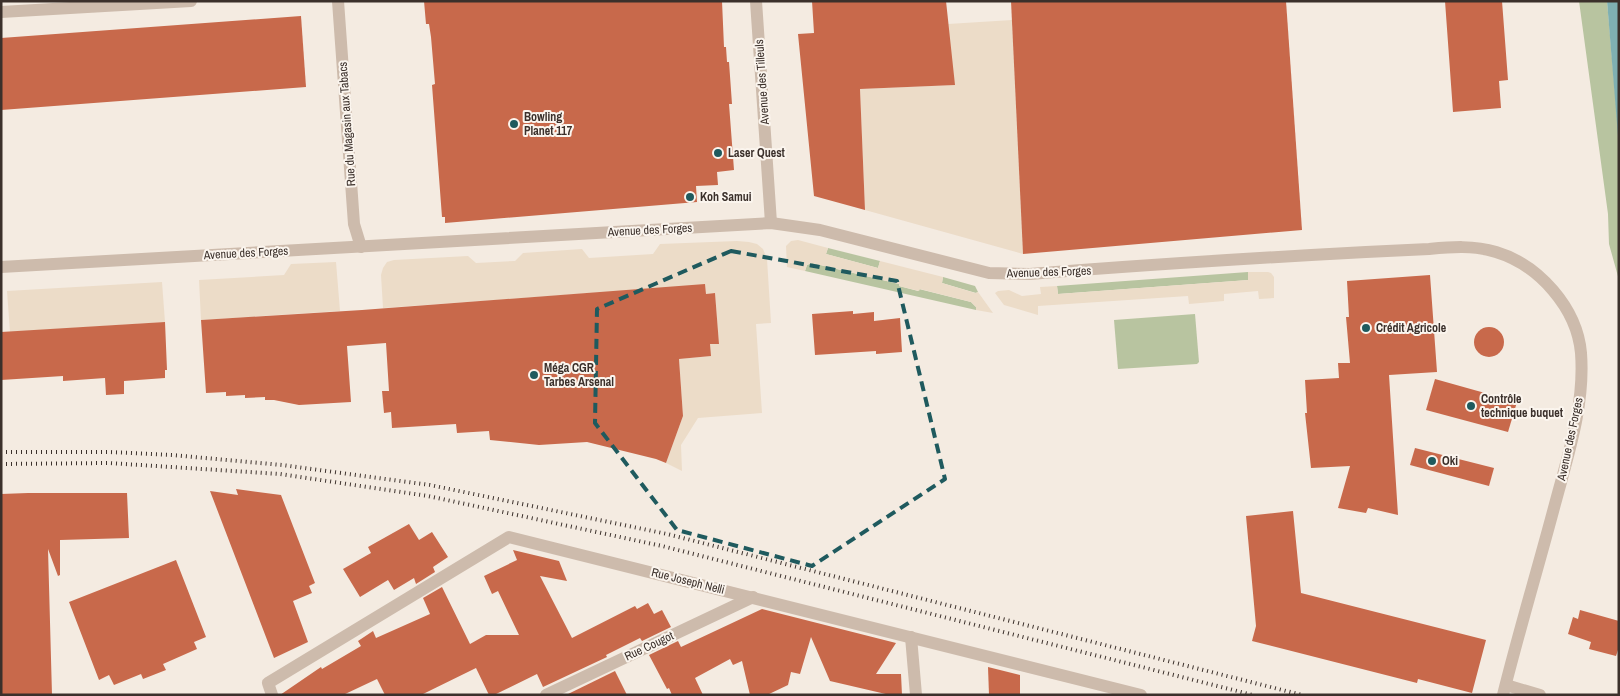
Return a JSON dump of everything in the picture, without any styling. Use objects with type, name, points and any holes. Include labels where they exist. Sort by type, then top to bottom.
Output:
[{"type":"street","points":[[1,12],[191,1]]},
{"type":"street","name":"Rue du Magasin aux Tabacs","points":[[338,1],[354,224],[361,246]]},
{"type":"street","name":"Avenue des Tilleuls","points":[[756,1],[771,223]]},
{"type":"street","name":"Avenue des Forges","points":[[1,267],[771,223],[820,230],[989,273],[1030,274],[1468,246],[1496,252],[1523,264],[1547,284],[1565,307],[1576,328],[1581,351],[1582,380],[1580,406],[1564,472],[1504,690],[1540,695]]},
{"type":"street","name":"Rue Joseph Nelli","points":[[270,689],[509,536],[1141,695]]},
{"type":"street","name":"Rue Cougot","points":[[546,695],[752,597]]},
{"type":"street","points":[[911,637],[916,695]]},
{"type":"highlighted area","points":[[731,251],[897,281],[945,479],[812,566],[677,530],[595,423],[597,309]]},
{"type":"green space","points":[[1579,1],[1607,1],[1619,139],[1619,280],[1609,244],[1608,214]]},
{"type":"green space","points":[[828,248],[880,261],[878,268],[826,254]]},
{"type":"green space","points":[[812,263],[899,284],[899,286],[918,291],[919,289],[971,302],[976,307],[976,310],[805,271],[807,265]]},
{"type":"green space","points":[[1248,272],[1249,280],[1058,294],[1057,286]]},
{"type":"green space","points":[[943,277],[975,286],[978,292],[942,283]]},
{"type":"green space","points":[[1195,314],[1199,362],[1197,364],[1118,369],[1114,320]]},
{"type":"shaded area","points":[[1012,20],[1023,254],[865,210],[860,89],[954,85],[948,24]]},
{"type":"shaded area","points":[[798,240],[828,248],[826,254],[878,268],[880,261],[943,277],[942,283],[975,293],[978,292],[993,313],[976,310],[976,307],[971,302],[920,289],[919,291],[899,286],[899,284],[812,263],[807,265],[805,271],[787,267],[786,246],[791,241]]},
{"type":"shaded area","points":[[737,241],[757,244],[763,249],[767,259],[771,323],[756,324],[762,413],[698,418],[681,445],[682,471],[666,463],[683,416],[679,359],[710,356],[710,344],[719,344],[715,293],[706,294],[705,285],[383,308],[381,275],[387,262],[394,260],[468,256],[476,263],[515,261],[523,253],[582,249],[589,258],[653,254],[660,244]]},
{"type":"shaded area","points":[[336,262],[340,311],[201,320],[199,280],[284,275],[291,264]]},
{"type":"shaded area","points":[[1248,272],[1271,273],[1274,277],[1274,298],[1259,299],[1258,291],[1224,294],[1224,301],[1189,304],[1188,296],[1038,306],[1038,315],[1004,305],[995,293],[1009,290],[1022,296],[1041,294],[1040,287],[1057,286],[1058,294],[1248,280]]},
{"type":"shaded area","points":[[162,282],[165,322],[10,332],[7,291]]},
{"type":"water","points":[[1607,1],[1619,1],[1619,139],[1618,136]]},
{"type":"building","points":[[424,1],[722,1],[724,47],[726,47],[727,62],[729,62],[732,104],[729,104],[734,170],[717,172],[718,185],[696,186],[697,202],[445,223],[445,217],[442,217],[432,85],[435,84],[431,37],[429,24],[426,24]]},
{"type":"building","points":[[812,1],[946,1],[955,85],[860,89],[865,210],[814,196],[798,34],[814,33]]},
{"type":"building","points":[[1011,1],[1286,1],[1302,230],[1023,254]]},
{"type":"building","points":[[1445,1],[1502,1],[1508,80],[1499,81],[1501,108],[1453,112]]},
{"type":"building","points":[[301,16],[306,87],[1,110],[1,38]]},
{"type":"building","points":[[1430,275],[1437,372],[1389,375],[1398,515],[1368,508],[1366,513],[1338,508],[1350,466],[1311,468],[1305,413],[1307,413],[1305,380],[1339,378],[1338,363],[1350,363],[1346,317],[1349,317],[1347,281]]},
{"type":"building","name":"Méga CGR Tarbes Arsenal","points":[[705,284],[706,294],[715,293],[719,344],[710,344],[711,356],[679,359],[683,416],[666,463],[587,442],[539,445],[490,440],[489,431],[457,433],[456,424],[392,428],[391,412],[384,413],[382,391],[389,391],[386,343],[347,346],[351,402],[299,405],[265,400],[265,397],[245,398],[245,395],[226,396],[226,392],[206,393],[201,320]]},
{"type":"building","points":[[853,311],[853,314],[874,312],[874,321],[900,318],[902,352],[876,354],[876,351],[815,355],[812,314]]},
{"type":"building","points":[[165,322],[167,370],[165,370],[165,378],[124,381],[124,394],[106,395],[105,378],[63,381],[63,376],[1,380],[1,332]]},
{"type":"building","points":[[1489,327],[1495,328],[1503,336],[1503,348],[1495,356],[1489,357],[1483,356],[1475,348],[1474,342],[1475,336],[1483,328]]},
{"type":"building","name":"Contrôle technique buquet","points":[[1435,379],[1517,402],[1508,432],[1426,410]]},
{"type":"building","points":[[1415,448],[1494,468],[1489,486],[1410,465]]},
{"type":"building","points":[[236,489],[281,495],[315,583],[309,586],[312,593],[293,601],[308,642],[274,658],[210,491],[238,495]]},
{"type":"building","points":[[127,493],[129,538],[60,540],[60,575],[58,576],[48,549],[52,695],[1,695],[1,494]]},
{"type":"building","points":[[1293,511],[1301,593],[1486,640],[1472,693],[1418,679],[1417,683],[1252,641],[1256,626],[1246,516]]},
{"type":"building","points":[[409,524],[419,540],[432,532],[448,557],[433,567],[435,572],[416,584],[414,578],[394,590],[388,580],[360,597],[343,569],[371,553],[368,547]]},
{"type":"building","points":[[513,550],[559,561],[567,581],[540,576],[572,638],[635,606],[637,609],[648,603],[654,614],[662,610],[671,627],[642,641],[640,638],[606,655],[607,657],[543,687],[537,674],[494,695],[489,695],[476,668],[421,695],[385,695],[377,679],[343,695],[280,695],[321,667],[322,669],[361,646],[358,641],[373,631],[376,638],[430,614],[423,598],[442,587],[470,644],[486,635],[519,635],[498,591],[492,594],[484,576],[517,560]]},
{"type":"building","points":[[176,560],[206,637],[194,642],[197,649],[163,664],[166,670],[143,679],[141,674],[114,685],[109,675],[99,680],[69,602]]},
{"type":"building","points":[[762,609],[896,643],[876,674],[901,674],[902,695],[890,695],[830,681],[811,637],[800,674],[791,672],[788,685],[767,695],[750,695],[742,661],[733,665],[730,659],[695,678],[703,695],[672,695],[649,655],[678,641],[681,647]]},
{"type":"building","points":[[1580,610],[1619,621],[1619,647],[1616,656],[1589,649],[1591,642],[1568,634],[1573,617],[1578,619]]},
{"type":"building","points":[[988,667],[1020,675],[1020,695],[989,695]]},
{"type":"building","points":[[615,671],[627,695],[566,695]]},
{"type":"railway","points":[[1,452],[109,452],[172,455],[282,465],[430,485],[667,534],[1302,695]]},
{"type":"railway","points":[[1,464],[109,463],[280,474],[428,496],[662,546],[1253,695]]},
{"type":"place","name":"Bowling Planet 117","points":[[514,124]]},
{"type":"place","name":"Laser Quest","points":[[718,153]]},
{"type":"place","name":"Koh Samui","points":[[690,197]]},
{"type":"place","name":"Crédit Agricole","points":[[1366,328]]},
{"type":"place","name":"Méga CGR Tarbes Arsenal","points":[[534,375]]},
{"type":"place","name":"Contrôle technique buquet","points":[[1471,406]]},
{"type":"place","name":"Oki","points":[[1432,461]]}]
